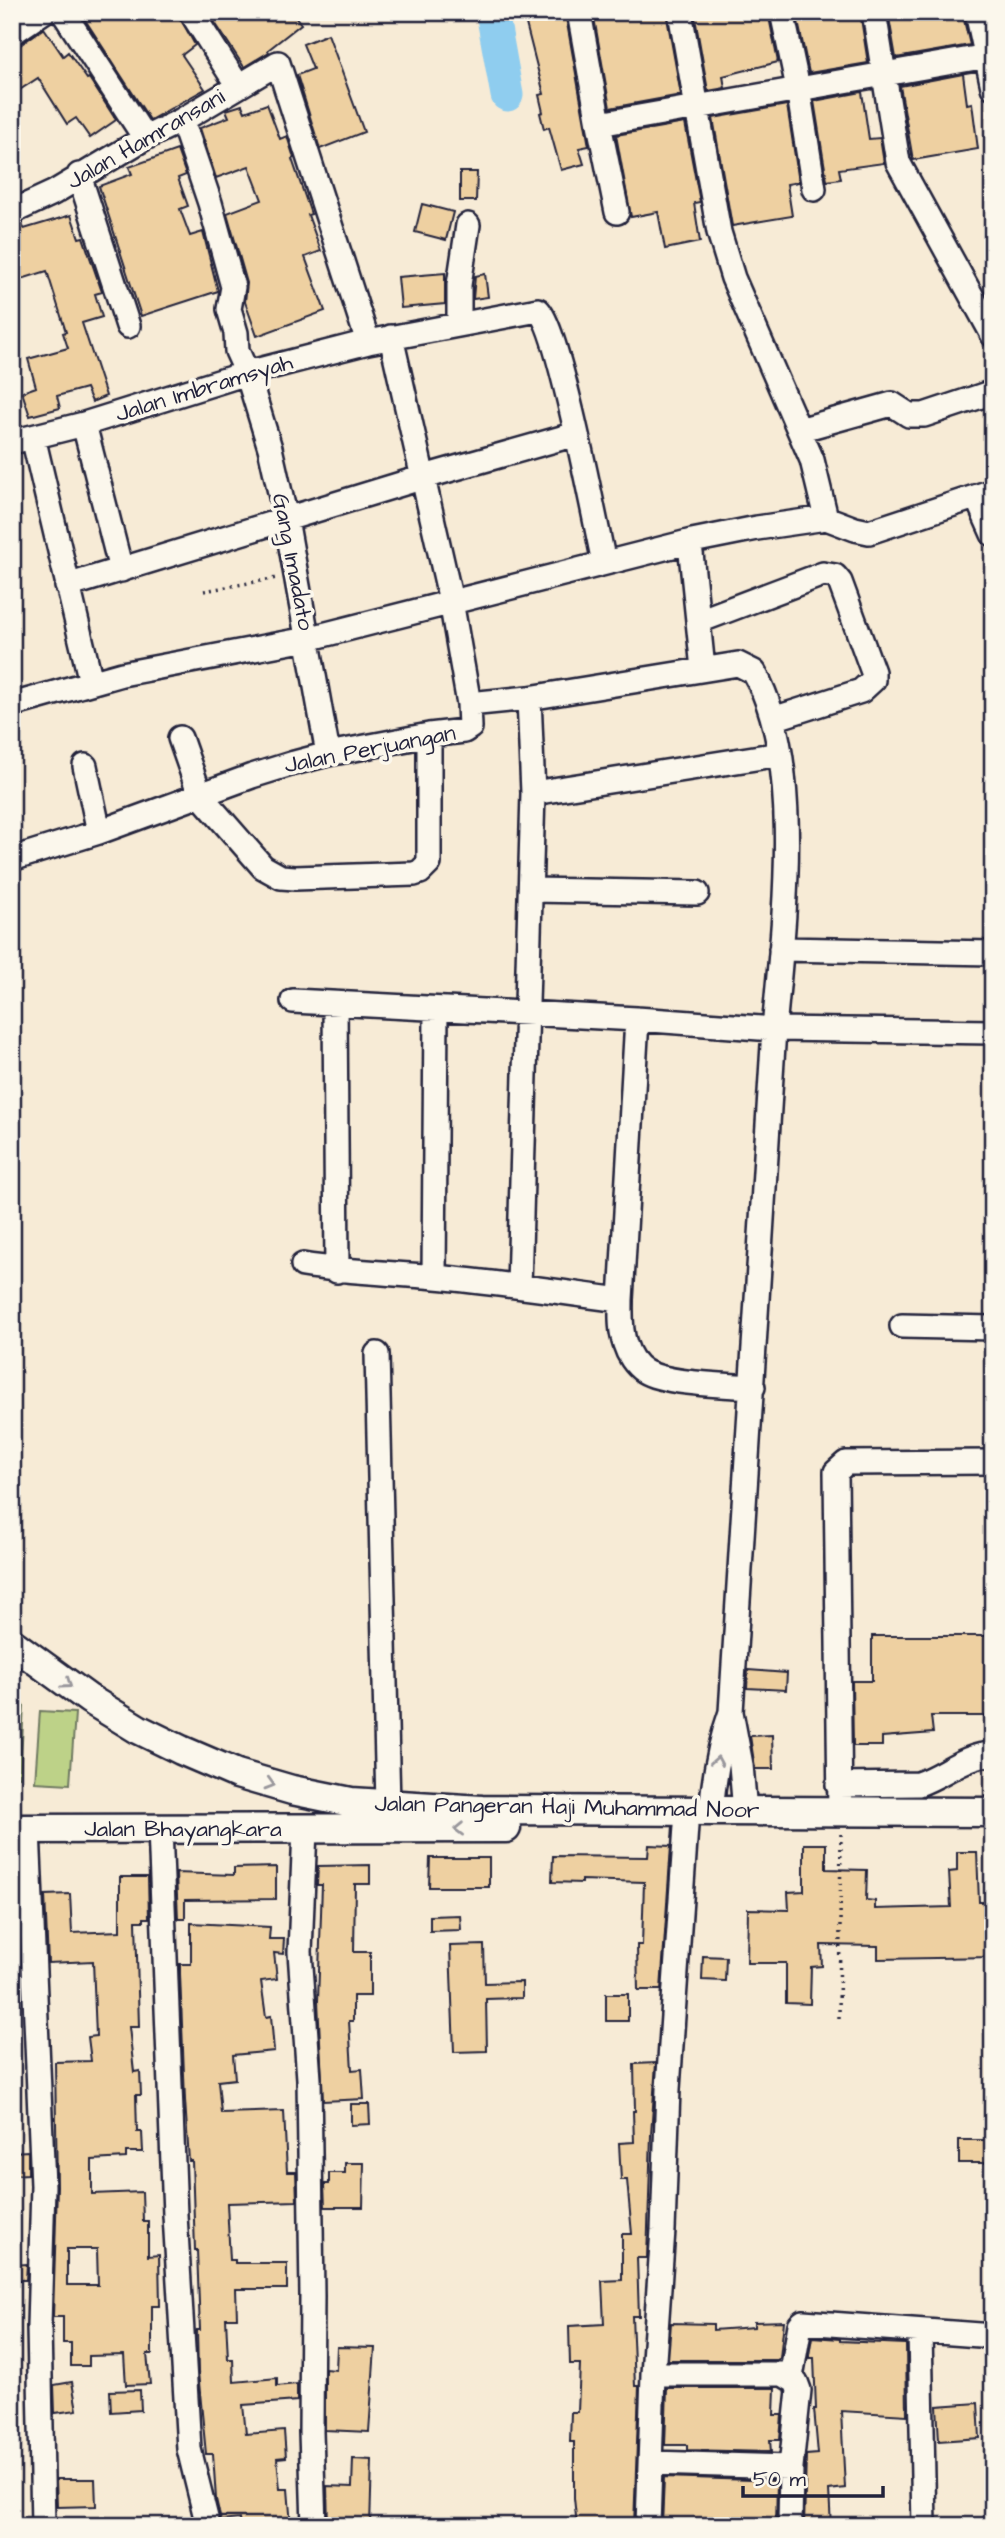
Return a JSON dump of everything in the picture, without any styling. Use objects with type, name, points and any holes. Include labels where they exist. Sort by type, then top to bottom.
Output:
[{"type":"main road","name":"Jalan Pangeran Haji Muhammad Noor","points":[[12,1643],[89,1699],[138,1729],[237,1774],[292,1790],[351,1802],[482,1810],[847,1814],[993,1812]]},
{"type":"main road","name":"Jalan Pangeran Haji Muhammad Noor","points":[[353,1830],[686,1826],[847,1814],[993,1830]]},
{"type":"main road","name":"Jalan Bhayangkara","points":[[20,1829],[353,1830]]},
{"type":"street","points":[[15,25],[43,12]]},
{"type":"street","points":[[63,12],[145,138]]},
{"type":"street","points":[[191,12],[238,86]]},
{"type":"street","points":[[579,12],[598,124],[617,212]]},
{"type":"street","points":[[680,12],[719,232],[733,278],[812,460],[826,517]]},
{"type":"street","points":[[782,12],[798,88],[814,188]]},
{"type":"street","points":[[874,12],[898,162],[993,335]]},
{"type":"street","points":[[978,12],[990,55],[993,87]]},
{"type":"street","points":[[598,124],[990,55]]},
{"type":"street","name":"Jalan Hamransani","points":[[12,212],[53,193],[79,175],[182,120],[278,63]]},
{"type":"street","name":"Jalan Perjuangan","points":[[12,859],[99,832],[252,776],[328,754],[429,734],[467,730],[471,724],[450,601],[424,477],[385,338],[278,63]]},
{"type":"street","name":"Gang Imadato","points":[[182,120],[210,203],[233,286],[229,309],[236,334],[237,351],[247,373],[270,448],[297,575],[328,754]]},
{"type":"street","points":[[79,175],[128,326]]},
{"type":"street","points":[[459,324],[459,285],[468,225]]},
{"type":"street","name":"Jalan Imbramsyah","points":[[22,440],[84,424],[247,373],[385,338],[538,310],[542,313],[559,365],[576,434]]},
{"type":"street","points":[[799,430],[892,404],[909,415],[924,415],[993,392]]},
{"type":"street","points":[[84,424],[121,570]]},
{"type":"street","points":[[67,586],[424,477],[576,434],[604,563]]},
{"type":"street","points":[[22,440],[67,586],[91,682]]},
{"type":"street","points":[[12,705],[91,682],[178,662],[307,639],[692,541],[797,520],[826,517],[869,532],[985,495],[993,534]]},
{"type":"street","points":[[691,553],[703,669]]},
{"type":"street","points":[[699,621],[823,574],[835,576],[840,582],[873,672],[873,680],[861,691],[773,719]]},
{"type":"street","points":[[469,704],[529,698],[738,664],[747,667],[758,680],[773,719],[786,800],[781,949],[731,1712],[741,1765],[745,1812]]},
{"type":"street","points":[[519,1286],[529,1013],[533,793],[529,698]]},
{"type":"street","points":[[180,738],[200,795],[263,867],[281,877],[420,872],[429,863],[429,734]]},
{"type":"street","points":[[533,793],[780,754]]},
{"type":"street","points":[[85,766],[99,832]]},
{"type":"street","points":[[531,890],[697,893]]},
{"type":"street","points":[[781,949],[993,953]]},
{"type":"street","points":[[293,1001],[774,1029],[993,1032]]},
{"type":"street","points":[[335,1003],[337,1271]]},
{"type":"street","points":[[434,1277],[436,1009]]},
{"type":"street","points":[[636,1019],[621,1300],[621,1326],[625,1344],[633,1360],[645,1371],[683,1381],[752,1387]]},
{"type":"street","points":[[303,1265],[337,1271],[519,1286],[621,1300]]},
{"type":"street","points":[[902,1326],[993,1328]]},
{"type":"street","points":[[377,1354],[388,1805]]},
{"type":"street","points":[[993,1462],[846,1463],[836,1472],[847,1814],[930,1780],[969,1758],[993,1754]]},
{"type":"street","points":[[710,1812],[721,1738],[731,1712]]},
{"type":"street","points":[[648,2526],[668,2089],[686,1826]]},
{"type":"street","points":[[160,1828],[176,2228],[189,2449],[208,2526]]},
{"type":"street","points":[[20,1829],[43,2186],[39,2326],[43,2526]]},
{"type":"street","points":[[305,1829],[300,1952],[310,2106],[311,2432],[314,2526]]},
{"type":"street","points":[[790,2377],[800,2325],[803,2322],[993,2336]]},
{"type":"street","points":[[920,2332],[924,2526]]},
{"type":"street","points":[[653,2374],[783,2374],[796,2382],[799,2390],[791,2468],[790,2526]]},
{"type":"street","points":[[651,2463],[791,2468]]},
{"type":"path","points":[[204,591],[297,575]]},
{"type":"path","points":[[839,2018],[847,1814]]},
{"type":"green space","points":[[12,1705],[24,1706],[20,1777],[12,1777]]},
{"type":"green space","points":[[40,1711],[75,1713],[70,1784],[35,1782]]},
{"type":"building","points":[[80,12],[177,12],[195,45],[182,55],[205,89],[150,120]]},
{"type":"building","points":[[208,12],[292,12],[301,24],[268,50],[269,52],[244,67]]},
{"type":"building","points":[[523,12],[565,12],[589,146],[579,148],[584,164],[561,170],[549,127],[544,129],[539,95],[544,94]]},
{"type":"building","points":[[593,12],[666,12],[681,95],[610,108]]},
{"type":"building","points":[[694,12],[768,12],[778,62],[723,76],[725,88],[708,91]]},
{"type":"building","points":[[796,12],[860,12],[868,63],[809,73]]},
{"type":"building","points":[[888,12],[962,12],[970,45],[896,58]]},
{"type":"building","points":[[44,28],[63,56],[68,52],[87,79],[89,78],[116,120],[90,138],[76,118],[67,124],[38,78],[12,95],[12,47],[20,45]]},
{"type":"building","points":[[328,34],[364,132],[320,149],[297,75],[313,69],[303,44]]},
{"type":"building","points":[[963,74],[967,104],[972,103],[978,149],[913,160],[900,86]]},
{"type":"building","points":[[862,92],[869,139],[880,138],[884,163],[839,169],[841,179],[827,181],[814,101]]},
{"type":"building","points":[[267,104],[280,139],[287,136],[311,214],[308,215],[321,251],[305,257],[325,311],[257,336],[245,302],[247,283],[227,213],[262,200],[249,166],[216,178],[200,128],[229,117],[226,110],[242,105],[245,112]]},
{"type":"building","points":[[787,105],[799,182],[787,184],[792,216],[732,226],[713,118]]},
{"type":"building","points":[[685,123],[700,202],[694,203],[700,242],[665,249],[658,212],[631,217],[616,135]]},
{"type":"building","points":[[177,150],[186,175],[178,178],[188,206],[180,209],[190,236],[203,232],[218,291],[141,316],[99,186],[132,174],[129,167]]},
{"type":"building","points":[[460,172],[477,172],[476,201],[460,201]]},
{"type":"building","points":[[422,204],[453,212],[446,240],[415,232]]},
{"type":"building","points":[[71,215],[79,238],[83,237],[102,292],[95,294],[102,317],[82,323],[106,396],[92,402],[86,388],[57,396],[60,408],[30,416],[22,392],[36,387],[28,359],[68,348],[63,333],[66,332],[47,271],[12,282],[12,226],[22,223],[24,229]]},
{"type":"building","points":[[445,273],[445,304],[401,308],[398,277]]},
{"type":"building","points":[[485,274],[488,297],[473,299],[475,276]]},
{"type":"building","points":[[872,1636],[993,1636],[993,1716],[931,1716],[933,1733],[882,1737],[882,1746],[853,1746],[852,1681],[872,1681]]},
{"type":"building","points":[[748,1670],[787,1673],[786,1690],[747,1688]]},
{"type":"building","points":[[772,1735],[773,1769],[755,1769],[750,1736]]},
{"type":"building","points":[[804,1844],[826,1844],[826,1869],[867,1870],[866,1900],[875,1901],[875,1909],[951,1907],[949,1872],[957,1871],[957,1852],[977,1852],[979,1902],[993,1902],[993,1957],[878,1959],[878,1946],[821,1945],[822,1966],[811,1967],[810,2004],[786,2003],[786,1963],[747,1963],[748,1909],[789,1910],[788,1892],[804,1891]]},
{"type":"building","points":[[649,1845],[671,1846],[661,1990],[638,1990],[637,1945],[642,1945],[644,1882],[552,1882],[553,1856],[648,1857]]},
{"type":"building","points":[[430,1858],[489,1858],[489,1887],[429,1887]]},
{"type":"building","points":[[370,1865],[370,1884],[355,1884],[354,1952],[370,1952],[370,1996],[353,1996],[353,2021],[349,2021],[352,2070],[362,2069],[364,2099],[323,2101],[318,2001],[322,1885],[317,1885],[318,1866]]},
{"type":"building","points":[[276,1867],[276,1899],[185,1900],[185,1919],[178,1919],[176,1873],[234,1875],[234,1868]]},
{"type":"building","points":[[120,1877],[148,1877],[149,1918],[136,1921],[139,2027],[129,2027],[134,2072],[140,2071],[141,2095],[136,2095],[137,2132],[142,2132],[143,2152],[126,2152],[126,2158],[92,2160],[92,2194],[142,2192],[143,2221],[148,2221],[148,2256],[159,2255],[160,2306],[152,2306],[152,2354],[147,2354],[150,2384],[126,2385],[124,2355],[89,2356],[89,2366],[71,2366],[71,2343],[63,2343],[63,2317],[53,2317],[57,2186],[55,2062],[91,2061],[88,2037],[96,2036],[93,1961],[48,1963],[45,1895],[70,1894],[72,1933],[120,1931]],"holes":[[[67,2249],[97,2249],[98,2285],[67,2285]]]},
{"type":"building","points":[[460,1915],[461,1930],[430,1931],[430,1916]]},
{"type":"building","points":[[191,1923],[270,1927],[269,1939],[284,1939],[283,1954],[274,1953],[277,1979],[261,1981],[266,2017],[271,2016],[274,2051],[233,2055],[235,2079],[218,2081],[221,2113],[284,2111],[287,2172],[296,2172],[297,2201],[227,2203],[230,2260],[235,2260],[235,2263],[287,2263],[287,2289],[236,2289],[237,2318],[226,2318],[228,2359],[233,2359],[234,2382],[277,2378],[277,2386],[297,2384],[297,2401],[243,2405],[246,2434],[284,2431],[286,2457],[277,2458],[280,2489],[288,2489],[291,2526],[240,2526],[239,2519],[221,2521],[216,2499],[213,2454],[206,2454],[198,2372],[197,2330],[200,2330],[197,2250],[192,2161],[189,2161],[185,2100],[180,1974],[180,1964],[191,1964]]},
{"type":"building","points":[[484,1945],[485,1983],[522,1982],[522,1998],[486,1999],[487,2051],[454,2052],[450,1946]]},
{"type":"building","points":[[703,1956],[726,1957],[725,1981],[702,1980]]},
{"type":"building","points":[[606,1994],[628,1994],[628,2021],[606,2021]]},
{"type":"building","points":[[656,2063],[647,2258],[637,2258],[639,2316],[632,2316],[635,2386],[639,2386],[634,2526],[577,2526],[574,2442],[570,2442],[571,2412],[578,2412],[580,2364],[570,2364],[569,2326],[604,2324],[602,2281],[622,2280],[622,2234],[632,2234],[627,2180],[621,2180],[619,2143],[634,2142],[634,2064]]},
{"type":"building","points":[[351,2104],[369,2104],[370,2124],[351,2125]]},
{"type":"building","points":[[959,2140],[993,2140],[993,2163],[959,2163]]},
{"type":"building","points":[[28,2151],[28,2174],[12,2175],[12,2152]]},
{"type":"building","points":[[345,2163],[364,2163],[363,2207],[325,2207],[324,2184],[329,2184],[329,2173],[345,2173]]},
{"type":"building","points":[[27,2264],[26,2280],[12,2280],[12,2265]]},
{"type":"building","points":[[784,2321],[780,2358],[777,2360],[668,2360],[671,2323],[713,2324],[713,2330],[754,2327],[754,2322]]},
{"type":"building","points":[[812,2337],[906,2344],[907,2415],[841,2411],[845,2488],[829,2490],[831,2526],[804,2526],[806,2455],[818,2454],[814,2409],[814,2358],[809,2358]]},
{"type":"building","points":[[337,2347],[375,2348],[369,2432],[325,2430],[325,2369],[336,2370]]},
{"type":"building","points":[[72,2382],[77,2410],[55,2413],[54,2385]]},
{"type":"building","points":[[667,2388],[775,2388],[774,2415],[782,2415],[780,2440],[770,2440],[771,2452],[687,2450],[687,2445],[665,2445]]},
{"type":"building","points":[[140,2390],[141,2410],[111,2412],[110,2391]]},
{"type":"building","points":[[978,2403],[980,2438],[939,2441],[937,2406]]},
{"type":"building","points":[[353,2459],[372,2460],[370,2526],[328,2526],[327,2486],[352,2487]]},
{"type":"building","points":[[664,2477],[777,2481],[776,2526],[662,2526]]},
{"type":"building","points":[[56,2479],[95,2479],[96,2506],[57,2507]]},
{"type":"waterway","points":[[492,12],[507,95]]}]
